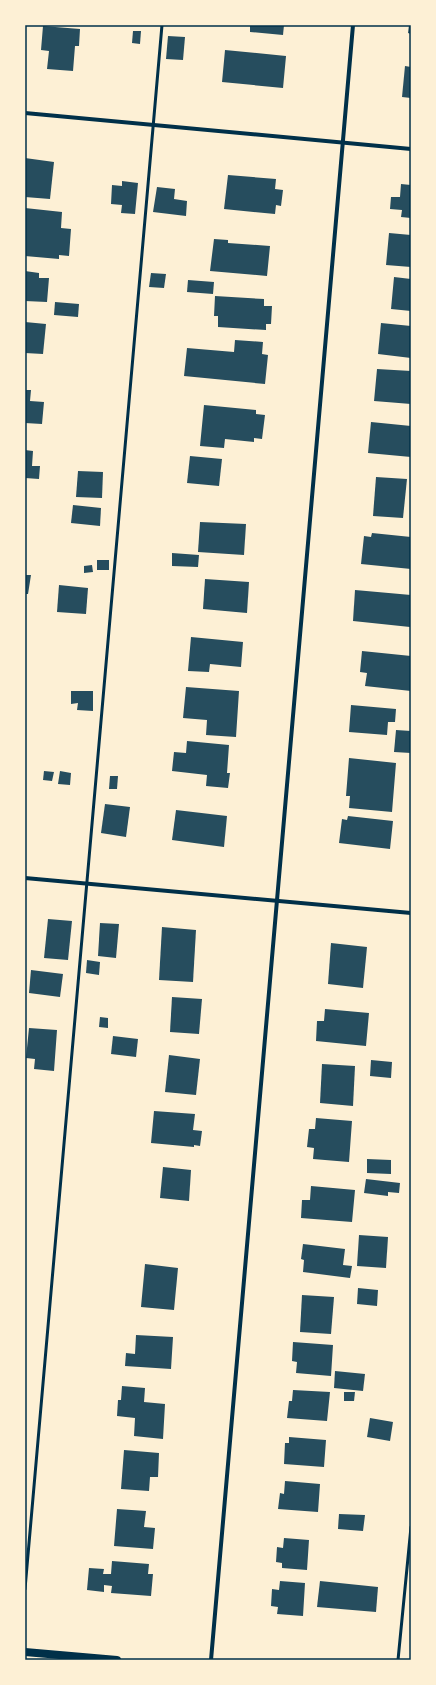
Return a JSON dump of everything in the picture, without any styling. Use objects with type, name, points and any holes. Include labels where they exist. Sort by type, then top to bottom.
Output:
[{"type":"main road","points":[[25,1652],[117,1660]]},
{"type":"street","points":[[211,1660],[353,25]]},
{"type":"street","points":[[25,113],[411,149]]},
{"type":"street","points":[[25,878],[411,913]]},
{"type":"lane","points":[[25,1589],[162,25]]},
{"type":"lane","points":[[398,1660],[411,1527]]},
{"type":"building","points":[[250,25],[284,25],[283,35],[250,32]]},
{"type":"building","points":[[409,25],[411,25],[411,34],[408,33]]},
{"type":"building","points":[[43,26],[80,29],[79,46],[75,46],[73,71],[47,69],[49,51],[41,50]]},
{"type":"building","points":[[133,31],[141,31],[140,44],[132,43]]},
{"type":"building","points":[[168,36],[185,37],[183,60],[166,59]]},
{"type":"building","points":[[225,50],[286,56],[283,88],[222,82]]},
{"type":"building","points":[[405,66],[411,67],[411,98],[402,97]]},
{"type":"building","points":[[25,158],[54,162],[50,199],[25,197]]},
{"type":"building","points":[[228,175],[276,179],[275,189],[283,190],[281,206],[276,205],[275,214],[224,209]]},
{"type":"building","points":[[122,181],[138,183],[135,214],[121,213],[122,205],[111,204],[112,185],[122,186]]},
{"type":"building","points":[[401,184],[411,185],[411,218],[401,217],[402,210],[390,209],[391,197],[400,197]]},
{"type":"building","points":[[157,187],[175,189],[174,199],[187,201],[186,216],[153,212]]},
{"type":"building","points":[[25,208],[62,212],[61,228],[71,229],[69,256],[59,255],[59,259],[25,256]]},
{"type":"building","points":[[389,233],[411,235],[411,267],[386,265]]},
{"type":"building","points":[[214,239],[228,240],[228,243],[270,246],[267,276],[210,271]]},
{"type":"building","points":[[25,271],[39,273],[39,278],[49,278],[47,302],[25,301]]},
{"type":"building","points":[[151,273],[166,274],[164,288],[149,287]]},
{"type":"building","points":[[394,277],[411,279],[411,311],[391,309]]},
{"type":"building","points":[[188,280],[214,282],[213,294],[187,292]]},
{"type":"building","points":[[215,296],[264,299],[264,306],[272,306],[271,324],[266,324],[266,330],[218,327],[218,316],[214,316]]},
{"type":"building","points":[[55,302],[79,304],[78,317],[54,315]]},
{"type":"building","points":[[25,322],[46,324],[43,354],[25,353]]},
{"type":"building","points":[[381,323],[411,326],[411,358],[378,354]]},
{"type":"building","points":[[235,340],[263,342],[262,354],[268,355],[265,384],[184,376],[187,348],[234,352]]},
{"type":"building","points":[[377,369],[411,371],[411,404],[374,401]]},
{"type":"building","points":[[25,390],[31,390],[30,401],[44,402],[42,424],[25,423]]},
{"type":"building","points":[[204,405],[256,410],[256,414],[265,415],[262,439],[254,438],[254,442],[225,439],[224,448],[200,446]]},
{"type":"building","points":[[371,422],[411,426],[411,457],[368,453]]},
{"type":"building","points":[[25,450],[33,451],[32,466],[40,466],[39,479],[25,478]]},
{"type":"building","points":[[190,456],[222,459],[219,486],[187,483]]},
{"type":"building","points":[[78,471],[103,472],[102,498],[76,497]]},
{"type":"building","points":[[376,477],[407,479],[403,518],[373,516]]},
{"type":"building","points":[[73,505],[101,508],[100,526],[71,523]]},
{"type":"building","points":[[200,522],[246,524],[244,555],[198,552]]},
{"type":"building","points":[[372,533],[411,537],[411,569],[361,564],[364,536],[371,537]]},
{"type":"building","points":[[172,553],[199,555],[198,567],[172,566]]},
{"type":"building","points":[[97,560],[109,560],[109,570],[97,570]]},
{"type":"building","points":[[92,565],[93,572],[84,573],[84,566]]},
{"type":"building","points":[[25,575],[31,575],[28,594],[25,594]]},
{"type":"building","points":[[205,579],[249,582],[247,613],[203,609]]},
{"type":"building","points":[[59,585],[88,588],[86,614],[57,612]]},
{"type":"building","points":[[355,590],[411,595],[410,627],[353,621]]},
{"type":"building","points":[[191,637],[243,642],[241,667],[210,664],[209,672],[188,671]]},
{"type":"building","points":[[362,651],[411,656],[411,691],[365,686],[367,673],[360,672]]},
{"type":"building","points":[[186,687],[239,691],[236,737],[206,735],[207,720],[183,718]]},
{"type":"building","points":[[71,691],[93,691],[93,711],[77,710],[78,703],[71,704]]},
{"type":"building","points":[[351,705],[396,709],[395,722],[388,722],[387,735],[349,732]]},
{"type":"building","points":[[396,730],[411,731],[411,753],[394,752]]},
{"type":"building","points":[[187,741],[229,745],[227,773],[230,773],[228,788],[206,786],[207,775],[172,771],[174,752],[186,753]]},
{"type":"building","points":[[349,758],[396,763],[392,812],[349,808],[350,796],[346,796]]},
{"type":"building","points":[[44,771],[54,772],[52,781],[43,780]]},
{"type":"building","points":[[60,771],[71,773],[70,785],[58,784]]},
{"type":"building","points":[[110,776],[118,776],[117,789],[109,789]]},
{"type":"building","points":[[105,804],[130,807],[126,837],[101,833]]},
{"type":"building","points":[[176,810],[227,816],[224,847],[172,840]]},
{"type":"building","points":[[348,816],[393,821],[390,849],[339,843],[342,819],[347,820]]},
{"type":"building","points":[[48,919],[72,921],[68,960],[44,958]]},
{"type":"building","points":[[100,923],[119,924],[116,958],[98,956]]},
{"type":"building","points":[[162,927],[196,930],[193,982],[159,980]]},
{"type":"building","points":[[331,943],[367,947],[363,988],[328,984]]},
{"type":"building","points":[[87,960],[100,962],[99,975],[86,973]]},
{"type":"building","points":[[31,970],[63,974],[60,997],[29,993]]},
{"type":"building","points":[[172,997],[202,999],[199,1034],[170,1032]]},
{"type":"building","points":[[325,1009],[369,1013],[366,1046],[316,1041],[317,1021],[324,1021]]},
{"type":"building","points":[[100,1017],[108,1018],[108,1028],[99,1027]]},
{"type":"building","points":[[29,1028],[57,1030],[54,1071],[34,1069],[35,1059],[26,1058]]},
{"type":"building","points":[[113,1036],[138,1039],[136,1057],[111,1054]]},
{"type":"building","points":[[169,1055],[200,1059],[196,1095],[165,1092]]},
{"type":"building","points":[[371,1060],[392,1062],[391,1078],[370,1076]]},
{"type":"building","points":[[322,1064],[355,1066],[353,1106],[320,1103]]},
{"type":"building","points":[[154,1111],[195,1114],[193,1130],[202,1131],[200,1146],[194,1145],[194,1147],[151,1143]]},
{"type":"building","points":[[316,1118],[352,1121],[349,1162],[313,1159],[314,1148],[307,1147],[309,1129],[315,1129]]},
{"type":"building","points":[[367,1159],[391,1160],[391,1174],[367,1173]]},
{"type":"building","points":[[163,1167],[191,1170],[189,1201],[160,1198]]},
{"type":"building","points":[[366,1179],[400,1183],[399,1193],[388,1192],[388,1196],[364,1193]]},
{"type":"building","points":[[311,1186],[355,1190],[352,1222],[301,1218],[302,1200],[310,1200]]},
{"type":"building","points":[[359,1235],[388,1237],[386,1268],[357,1266]]},
{"type":"building","points":[[303,1244],[345,1249],[343,1265],[352,1266],[350,1278],[303,1272],[304,1260],[301,1259]]},
{"type":"building","points":[[145,1264],[178,1268],[174,1310],[141,1307]]},
{"type":"building","points":[[358,1288],[378,1290],[377,1306],[357,1304]]},
{"type":"building","points":[[302,1295],[334,1297],[331,1334],[300,1332]]},
{"type":"building","points":[[136,1335],[173,1337],[171,1369],[125,1366],[126,1353],[135,1354]]},
{"type":"building","points":[[293,1342],[333,1345],[331,1376],[296,1373],[297,1362],[292,1361]]},
{"type":"building","points":[[335,1371],[365,1374],[363,1391],[334,1388]]},
{"type":"building","points":[[122,1386],[145,1388],[144,1402],[165,1404],[163,1439],[134,1436],[135,1418],[117,1416],[118,1400],[121,1400]]},
{"type":"building","points":[[293,1390],[330,1392],[327,1421],[287,1418],[289,1401],[292,1401]]},
{"type":"building","points":[[344,1392],[355,1392],[354,1401],[344,1401]]},
{"type":"building","points":[[370,1418],[393,1422],[390,1441],[367,1437]]},
{"type":"building","points":[[289,1437],[326,1440],[324,1467],[284,1464],[285,1443],[289,1443]]},
{"type":"building","points":[[124,1450],[159,1453],[158,1477],[150,1477],[149,1491],[121,1489]]},
{"type":"building","points":[[285,1481],[320,1484],[318,1512],[278,1509],[280,1493],[284,1494]]},
{"type":"building","points":[[117,1509],[146,1511],[144,1527],[155,1528],[153,1549],[114,1546]]},
{"type":"building","points":[[339,1514],[365,1515],[363,1531],[338,1529]]},
{"type":"building","points":[[284,1538],[309,1540],[307,1570],[282,1568],[282,1563],[276,1562],[277,1547],[283,1548]]},
{"type":"building","points":[[112,1561],[149,1564],[148,1574],[153,1574],[151,1596],[111,1593],[112,1586],[104,1585],[104,1592],[87,1590],[89,1568],[104,1569],[103,1574],[111,1574]]},
{"type":"building","points":[[280,1581],[305,1583],[303,1616],[277,1614],[278,1607],[271,1606],[272,1589],[279,1590]]},
{"type":"building","points":[[320,1581],[378,1587],[376,1612],[317,1607]]}]
